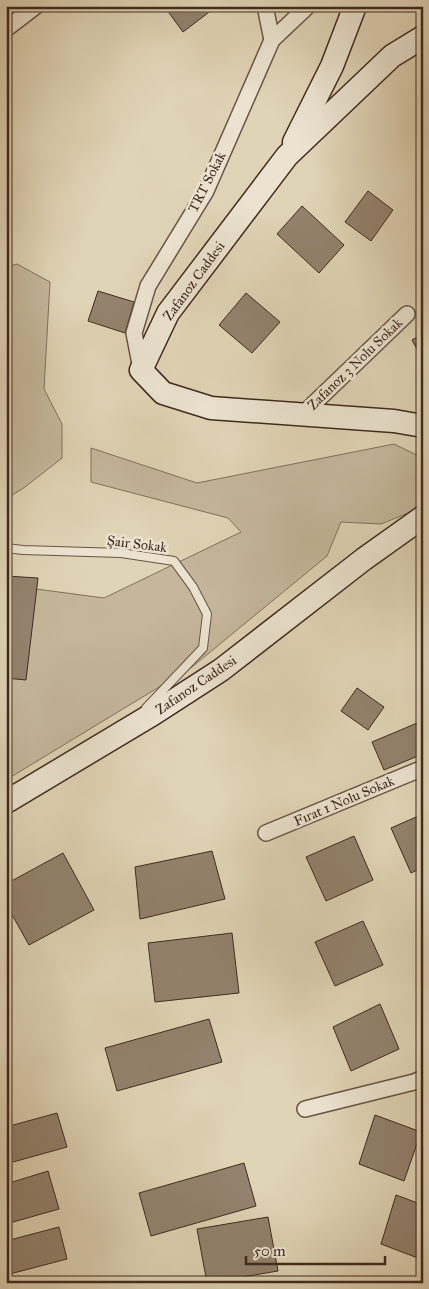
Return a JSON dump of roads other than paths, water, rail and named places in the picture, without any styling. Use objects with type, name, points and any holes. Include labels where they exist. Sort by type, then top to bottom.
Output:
[{"type":"street","points":[[6,29],[36,6]]},
{"type":"street","points":[[265,6],[272,40]]},
{"type":"street","name":"TRT Sokak","points":[[142,370],[134,333],[148,286],[206,190],[272,40],[308,6]]},
{"type":"street","points":[[287,156],[332,66],[356,6]]},
{"type":"street","name":"Zafanoz Caddesi","points":[[142,370],[168,313],[287,156],[392,56],[423,37]]},
{"type":"street","name":"Zafanoz 3 Nolu Sokak","points":[[303,414],[407,314]]},
{"type":"street","points":[[142,370],[163,392],[210,408],[394,421],[423,426]]},
{"type":"street","name":"Zafanoz Caddesi","points":[[6,802],[221,670],[364,559],[423,517]]},
{"type":"street","name":"Fırat 1 Nolu Sokak","points":[[266,833],[423,768]]},
{"type":"street","points":[[305,1109],[414,1082],[423,1078]]},
{"type":"lane","name":"Şair Sokak","points":[[6,548],[121,553],[174,562],[193,586],[207,614],[203,648],[124,731]]}]
